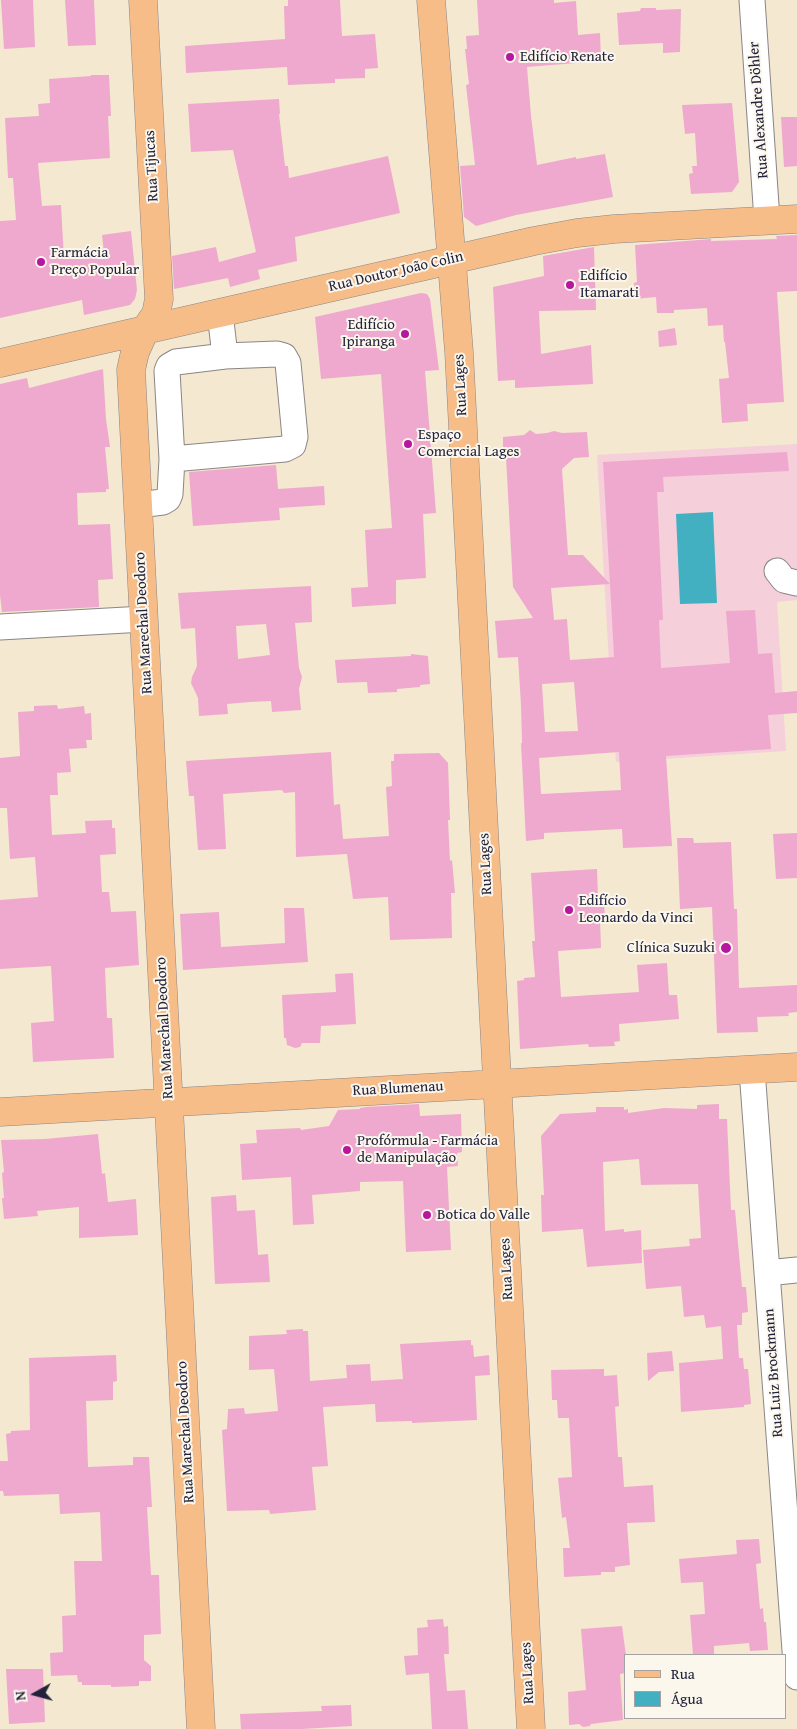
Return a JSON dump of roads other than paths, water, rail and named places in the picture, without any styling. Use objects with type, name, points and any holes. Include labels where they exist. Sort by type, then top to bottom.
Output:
[{"type":"main road","name":"Rua Tijucas","points":[[143,0],[159,299],[156,314],[146,330]]},
{"type":"main road","name":"Rua Lages","points":[[431,0],[459,352],[531,1729]]},
{"type":"main road","name":"Rua Doutor João Colin","points":[[0,363],[577,232],[797,219]]},
{"type":"main road","name":"Rua Marechal Deodoro","points":[[146,330],[135,352],[131,370],[201,1729]]},
{"type":"main road","name":"Rua Blumenau","points":[[0,1112],[797,1067]]},
{"type":"street","name":"Rua Alexandre Döhler","points":[[752,0],[767,220]]},
{"type":"street","points":[[220,313],[225,356]]},
{"type":"street","points":[[138,505],[163,502],[168,499],[170,494],[172,459],[167,371],[169,366],[176,362],[225,356],[277,354],[284,356],[288,363],[295,437],[293,445],[285,449],[172,459]]},
{"type":"street","points":[[0,627],[144,619]]},
{"type":"street","name":"Rua Luiz Brockmann","points":[[752,1070],[797,1677]]},
{"type":"street","points":[[767,1273],[797,1270]]},
{"type":"water","points":[[713,512],[717,603],[680,604],[676,514]]},
{"type":"place","name":"Edifício Renate","points":[[510,57]]},
{"type":"place","name":"Farmácia Preço Popular","points":[[41,262]]},
{"type":"place","name":"Edifício Itamarati","points":[[570,285]]},
{"type":"place","name":"Edifício Ipiranga","points":[[405,334]]},
{"type":"place","name":"Espaço Comercial Lages","points":[[408,444]]},
{"type":"place","name":"Edifício Leonardo da Vinci","points":[[569,910]]},
{"type":"place","name":"Clínica Suzuki","points":[[726,948]]},
{"type":"place","name":"Profórmula - Farmácia de Manipulação","points":[[347,1150]]},
{"type":"place","name":"Botica do Valle","points":[[427,1215]]}]
